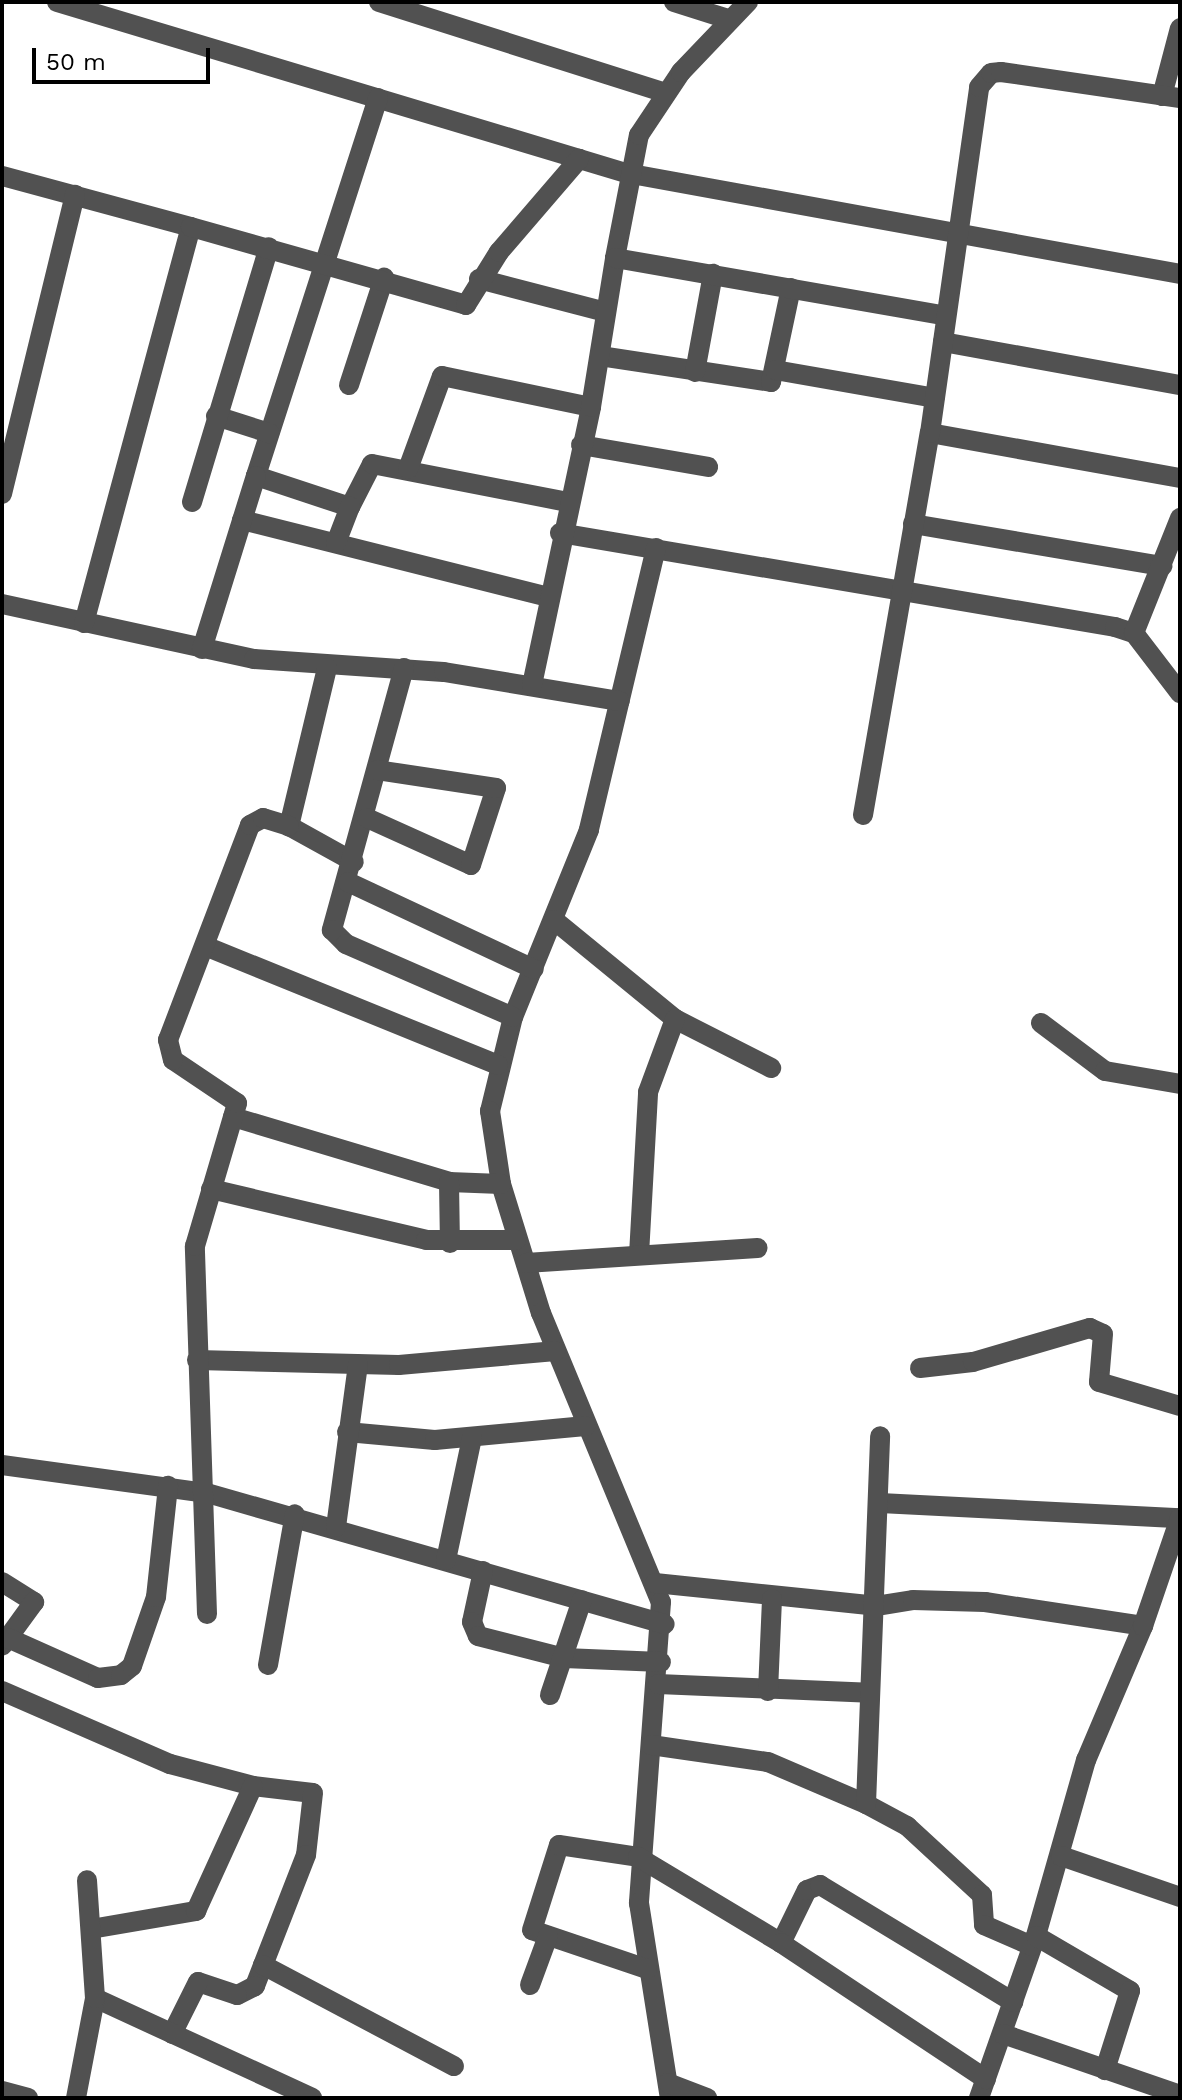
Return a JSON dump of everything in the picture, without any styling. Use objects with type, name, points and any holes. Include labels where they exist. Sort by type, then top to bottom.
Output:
[{"type":"street","points":[[57,2],[626,173],[1180,274]]},
{"type":"street","points":[[379,2],[666,93]]},
{"type":"street","points":[[674,2],[728,19]]},
{"type":"street","points":[[532,685],[560,533],[591,407],[626,173],[639,135],[666,93],[728,19],[748,2]]},
{"type":"street","points":[[863,815],[930,433],[979,87],[991,73],[1171,97],[1180,28]]},
{"type":"street","points":[[202,649],[378,98]]},
{"type":"street","points":[[2,176],[384,278],[466,305],[479,279],[579,159]]},
{"type":"street","points":[[2,494],[75,195]]},
{"type":"street","points":[[84,623],[191,227]]},
{"type":"street","points":[[192,502],[269,247]]},
{"type":"street","points":[[615,258],[946,316]]},
{"type":"street","points":[[695,372],[713,274]]},
{"type":"street","points":[[349,385],[384,278]]},
{"type":"street","points":[[479,279],[606,312]]},
{"type":"street","points":[[600,356],[766,383],[775,370],[791,288]]},
{"type":"street","points":[[943,342],[1180,385]]},
{"type":"street","points":[[775,370],[935,398]]},
{"type":"street","points":[[408,469],[442,376],[591,407]]},
{"type":"street","points":[[216,416],[269,433]]},
{"type":"street","points":[[930,433],[1180,478]]},
{"type":"street","points":[[581,445],[708,467]]},
{"type":"street","points":[[336,543],[366,467],[408,469],[568,502]]},
{"type":"street","points":[[256,476],[350,507]]},
{"type":"street","points":[[1134,633],[1180,518]]},
{"type":"street","points":[[242,520],[548,597]]},
{"type":"street","points":[[913,524],[1162,566]]},
{"type":"street","points":[[560,533],[903,590],[1134,633],[1180,693]]},
{"type":"street","points":[[656,548],[589,830],[513,1017],[498,1065],[490,1111],[501,1184],[516,1240],[585,1426],[655,1583],[665,1624],[638,1857],[647,1969],[669,2090],[707,2098]]},
{"type":"street","points":[[2,604],[202,649],[327,668],[404,668],[532,685],[620,701]]},
{"type":"street","points":[[289,826],[327,668]]},
{"type":"street","points":[[404,668],[367,818],[332,924],[337,937],[513,1017]]},
{"type":"street","points":[[367,818],[471,865],[496,788],[377,770]]},
{"type":"street","points":[[207,1614],[207,1493],[197,1360],[195,1246],[237,1103],[168,1051],[171,1028],[250,825],[263,818],[289,826],[354,862]]},
{"type":"street","points":[[348,882],[534,969]]},
{"type":"street","points":[[554,920],[675,1019],[771,1068]]},
{"type":"street","points":[[205,946],[498,1065]]},
{"type":"street","points":[[639,1255],[648,1092],[675,1019]]},
{"type":"street","points":[[1041,1023],[1105,1071],[1180,1084]]},
{"type":"street","points":[[233,1117],[449,1182],[501,1184]]},
{"type":"street","points":[[449,1182],[450,1243]]},
{"type":"street","points":[[211,1189],[352,1226],[450,1243],[516,1240]]},
{"type":"street","points":[[526,1263],[758,1248]]},
{"type":"street","points":[[920,1368],[973,1362],[1090,1328],[1103,1334],[1099,1382],[1180,1406]]},
{"type":"street","points":[[197,1360],[358,1364],[555,1351]]},
{"type":"street","points":[[336,1527],[358,1364]]},
{"type":"street","points":[[347,1432],[472,1438],[585,1426]]},
{"type":"street","points":[[866,1804],[880,1503],[880,1436]]},
{"type":"street","points":[[446,1560],[472,1438]]},
{"type":"street","points":[[2,1465],[168,1486],[295,1514],[665,1624]]},
{"type":"street","points":[[2,1582],[34,1602],[5,1642],[98,1678],[121,1675],[132,1666],[156,1597],[168,1486]]},
{"type":"street","points":[[647,1969],[532,1930],[559,1845],[638,1857],[781,1943],[983,2089],[1061,1856],[1086,1760],[1143,1626],[1180,1518],[880,1503]]},
{"type":"street","points":[[268,1665],[295,1514]]},
{"type":"street","points":[[483,1571],[474,1632],[564,1658],[661,1662]]},
{"type":"street","points":[[655,1583],[772,1599],[876,1606],[913,1600],[985,1602],[1143,1626]]},
{"type":"street","points":[[768,1691],[772,1599]]},
{"type":"street","points":[[550,1695],[582,1600]]},
{"type":"street","points":[[658,1684],[869,1693]]},
{"type":"street","points":[[2,1691],[170,1764],[253,1786],[313,1793],[314,1812],[306,1855],[249,1994],[198,1982],[172,2034]]},
{"type":"street","points":[[651,1745],[768,1762],[866,1804],[907,1826],[982,1895],[984,1925],[1034,1941],[1130,1991],[1105,2070]]},
{"type":"street","points":[[91,1929],[196,1911],[253,1786]]},
{"type":"street","points":[[1061,1856],[1180,1897]]},
{"type":"street","points":[[76,2098],[95,1998],[87,1880]]},
{"type":"street","points":[[781,1943],[807,1890],[820,1885],[1013,2002]]},
{"type":"street","points":[[530,1985],[548,1936]]},
{"type":"street","points":[[263,1965],[454,2066]]},
{"type":"street","points":[[95,1998],[312,2098]]},
{"type":"street","points":[[1003,2034],[1180,2095]]},
{"type":"street","points":[[2,2091],[28,2098]]}]
